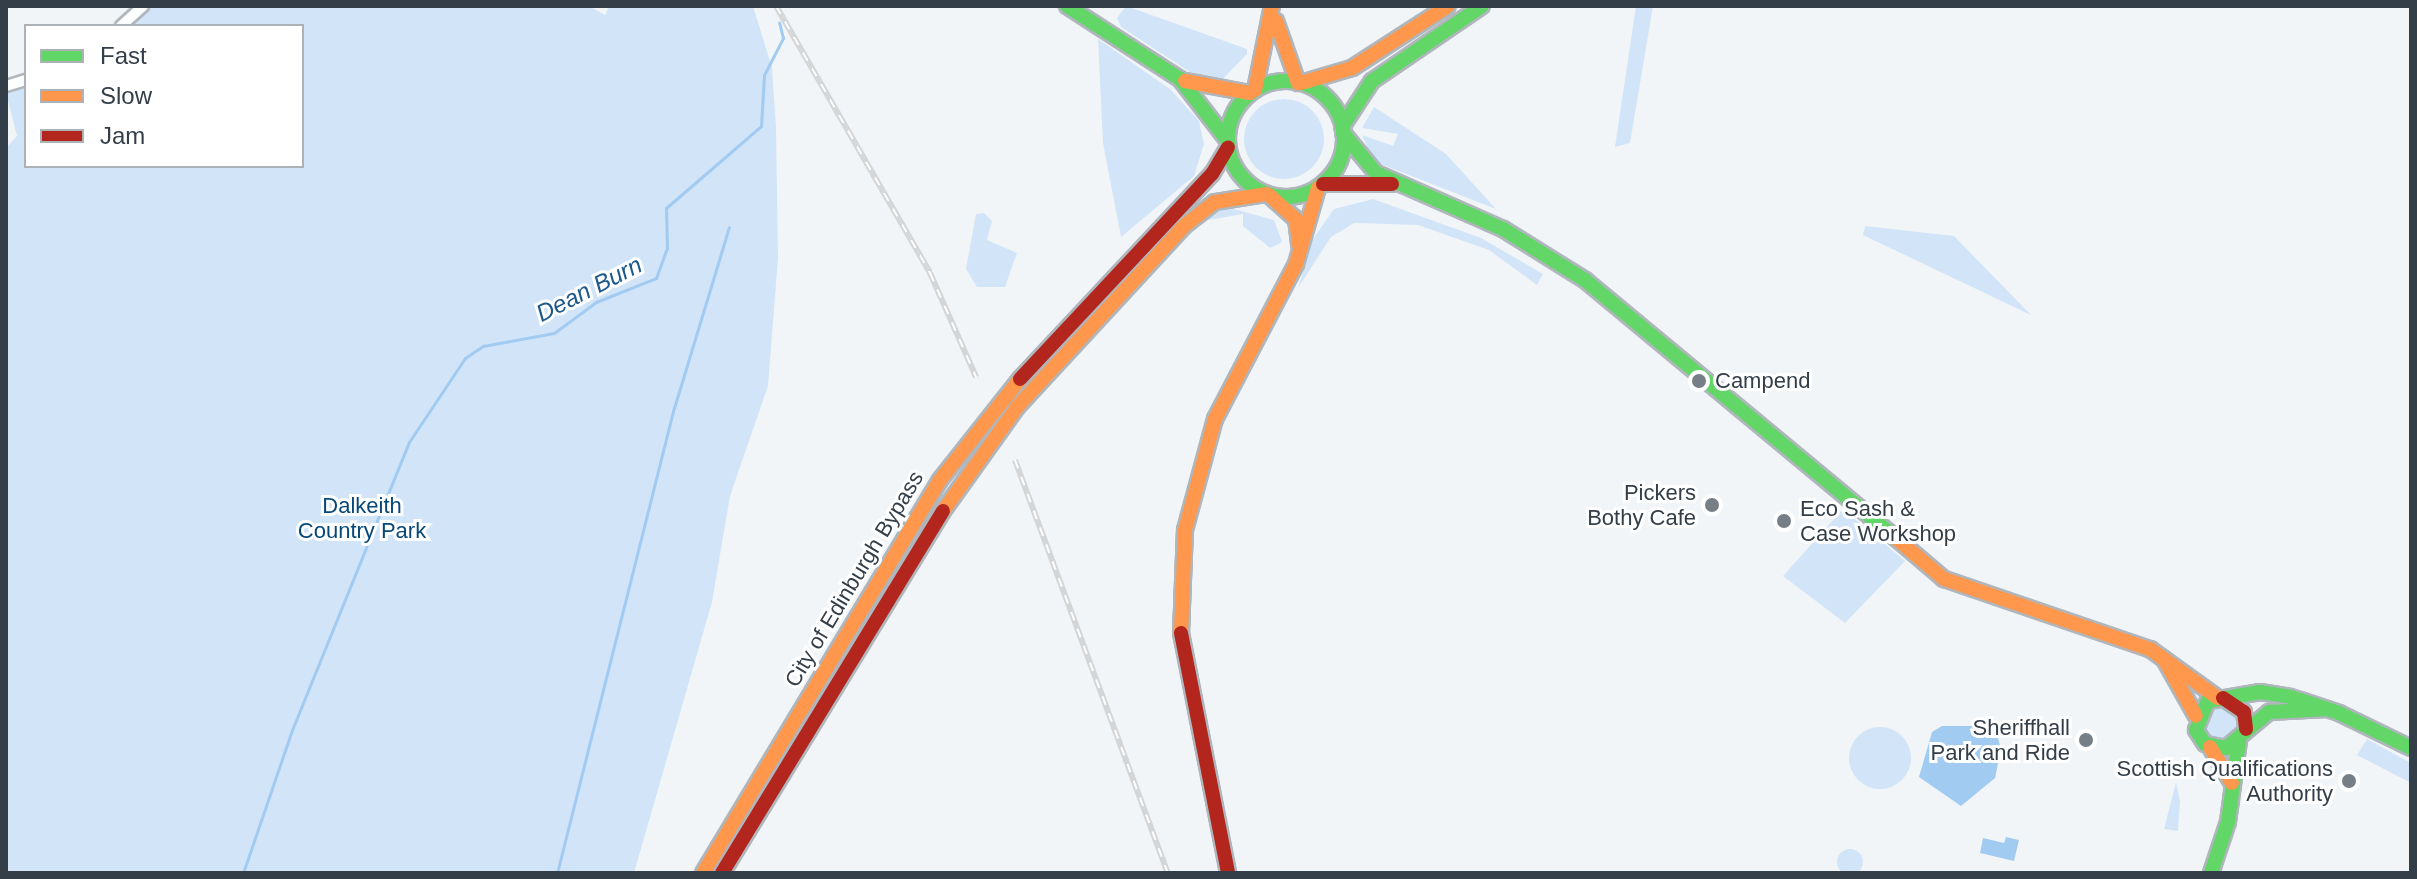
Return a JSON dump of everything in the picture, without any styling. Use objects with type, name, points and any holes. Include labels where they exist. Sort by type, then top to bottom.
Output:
[{"type":"main road","points":[[1067,6],[1180,79],[1228,144],[1245,180],[1268,194],[1296,219],[1298,254]]},
{"type":"main road","points":[[1180,79],[1253,92],[1300,83],[1352,68],[1448,6]]},
{"type":"main road","points":[[1228,873],[1181,634],[1185,530],[1225,394],[1298,254],[1320,186],[1341,156],[1343,130],[1372,81],[1482,6]]},
{"type":"main road","points":[[1228,144],[1234,112],[1253,92],[1272,7]]},
{"type":"main road","points":[[1272,7],[1300,83],[1328,100],[1361,160],[1402,185],[1503,229],[1585,280],[1944,579],[2161,654],[2244,712],[2232,784],[2211,873]]},
{"type":"main road","name":"City of Edinburgh Bypass","points":[[703,873],[940,480],[1056,334],[1212,174],[1228,144]]},
{"type":"main road","points":[[1268,194],[1320,186],[1402,185]]},
{"type":"main road","name":"City of Edinburgh Bypass","points":[[722,873],[907,561],[1018,406],[1184,226],[1215,202],[1268,194]]},
{"type":"main road","points":[[2161,654],[2196,716],[2199,738],[2210,747],[2232,784]]},
{"type":"main road","points":[[2198,680],[2327,709],[2411,748]]},
{"type":"main road","points":[[2196,716],[2221,698],[2247,693]]},
{"type":"main road","points":[[2210,747],[2242,735],[2282,708],[2327,709]]},
{"type":"street","points":[[123,24],[143,6]]},
{"type":"green space","name":"Dalkeith Country Park","points":[[149,6],[589,6],[605,15],[609,6],[753,6],[772,68],[776,127],[778,258],[768,386],[730,496],[712,602],[634,873],[6,873],[6,148],[17,136],[6,93],[24,88],[24,168],[304,168],[304,24],[130,24]]},
{"type":"green space","points":[[1126,6],[1247,49],[1247,54],[1218,84],[1193,74],[1121,27],[1117,18]]},
{"type":"green space","points":[[1636,6],[1653,6],[1630,143],[1615,147]]},
{"type":"green space","points":[[1098,39],[1170,89],[1199,121],[1204,144],[1194,176],[1121,237],[1103,143]]},
{"type":"green space","points":[[1284,99],[1299,102],[1312,111],[1321,124],[1324,139],[1321,154],[1312,167],[1299,176],[1284,179],[1269,176],[1256,167],[1247,154],[1244,139],[1247,124],[1256,111],[1269,102]]},
{"type":"green space","points":[[1374,107],[1446,154],[1496,209],[1373,161],[1362,135],[1393,146],[1398,134],[1362,128]]},
{"type":"green space","points":[[1373,199],[1481,238],[1543,274],[1537,285],[1489,250],[1418,225],[1354,223],[1331,237],[1298,288],[1313,239],[1334,209]]},
{"type":"green space","points":[[1227,207],[1274,220],[1282,242],[1270,248],[1243,226],[1243,214],[1203,221]]},
{"type":"green space","points":[[984,213],[992,221],[987,240],[1017,253],[1005,287],[977,287],[966,269],[976,214]]},
{"type":"green space","points":[[1865,226],[1954,236],[2031,315],[1863,235]]},
{"type":"green space","points":[[1843,509],[1905,561],[1845,623],[1783,576]]},
{"type":"green space","points":[[2220,706],[2232,711],[2237,723],[2232,735],[2220,740],[2208,735],[2203,723],[2208,711]]},
{"type":"green space","points":[[1874,727],[1886,727],[1902,736],[1909,746],[1909,770],[1902,780],[1886,789],[1874,789],[1854,775],[1849,764],[1849,752],[1863,732]]},
{"type":"green space","points":[[2367,739],[2411,763],[2411,783],[2357,755]]},
{"type":"green space","points":[[2176,782],[2180,801],[2178,831],[2164,829]]},
{"type":"green space","points":[[1850,849],[1859,853],[1863,862],[1859,871],[1850,875],[1841,871],[1837,862],[1841,853]]},
{"type":"water","points":[[1942,726],[1985,726],[1996,731],[2001,749],[1995,778],[1961,806],[1919,777],[1932,732]]},
{"type":"water","points":[[2006,837],[2019,840],[2014,861],[1980,853],[1983,838],[2004,843]]},
{"type":"waterway","name":"Dean Burn","points":[[243,873],[292,730],[409,442],[465,358],[483,346],[554,333],[596,302],[656,278],[667,248],[666,208],[761,126],[764,75],[783,38],[779,22]]},
{"type":"waterway","points":[[557,873],[674,408],[729,227]]},
{"type":"railway","points":[[776,6],[930,273],[976,377]]},
{"type":"railway","points":[[1015,460],[1168,873]]},
{"type":"traffic: fast","points":[[1067,6],[1180,79],[1228,141]]},
{"type":"traffic: fast","points":[[1342,127],[1372,81],[1482,6]]},
{"type":"traffic: fast","points":[[1286,81],[1308,86],[1327,98],[1339,117],[1344,139],[1339,161],[1327,180],[1308,192],[1286,197],[1264,192],[1245,180],[1233,161],[1228,139],[1233,117],[1245,98],[1264,86],[1286,81]]},
{"type":"traffic: fast","points":[[1343,133],[1376,173],[1503,229],[1585,280],[1897,539]]},
{"type":"traffic: fast","points":[[2327,709],[2269,712],[2226,748],[2205,744],[2196,730],[2208,701],[2260,692],[2290,697],[2300,700],[2339,713],[2411,748]]},
{"type":"traffic: fast","points":[[2211,873],[2228,822],[2239,741]]},
{"type":"traffic: slow","points":[[1255,90],[1272,6]]},
{"type":"traffic: slow","points":[[1301,83],[1352,68],[1448,6]]},
{"type":"traffic: slow","points":[[1276,21],[1298,83]]},
{"type":"traffic: slow","points":[[1185,81],[1250,93]]},
{"type":"traffic: slow","points":[[1181,633],[1185,530],[1215,419],[1296,264],[1318,188]]},
{"type":"traffic: slow","points":[[943,511],[1018,406],[1184,226],[1215,202],[1266,194]]},
{"type":"traffic: slow","points":[[1269,195],[1296,219],[1299,245]]},
{"type":"traffic: slow","points":[[703,873],[940,480],[1020,379]]},
{"type":"traffic: slow","points":[[1897,539],[1944,579],[2150,649],[2218,698]]},
{"type":"traffic: slow","points":[[2164,659],[2196,716]]},
{"type":"traffic: slow","points":[[2210,747],[2232,783]]},
{"type":"traffic: jam","points":[[1020,379],[1212,174],[1228,147]]},
{"type":"traffic: jam","points":[[1323,184],[1392,184]]},
{"type":"traffic: jam","points":[[722,873],[943,511]]},
{"type":"traffic: jam","points":[[1181,633],[1228,873]]},
{"type":"traffic: jam","points":[[2223,698],[2244,712],[2246,729]]},
{"type":"place","name":"Campend","points":[[1699,381]]},
{"type":"place","name":"Pickers Bothy Cafe","points":[[1712,505]]},
{"type":"place","name":"Eco Sash & Case Workshop","points":[[1784,521]]},
{"type":"place","name":"Sheriffhall Park and Ride","points":[[2086,740]]},
{"type":"place","name":"Scottish Qualifications Authority","points":[[2349,781]]}]
